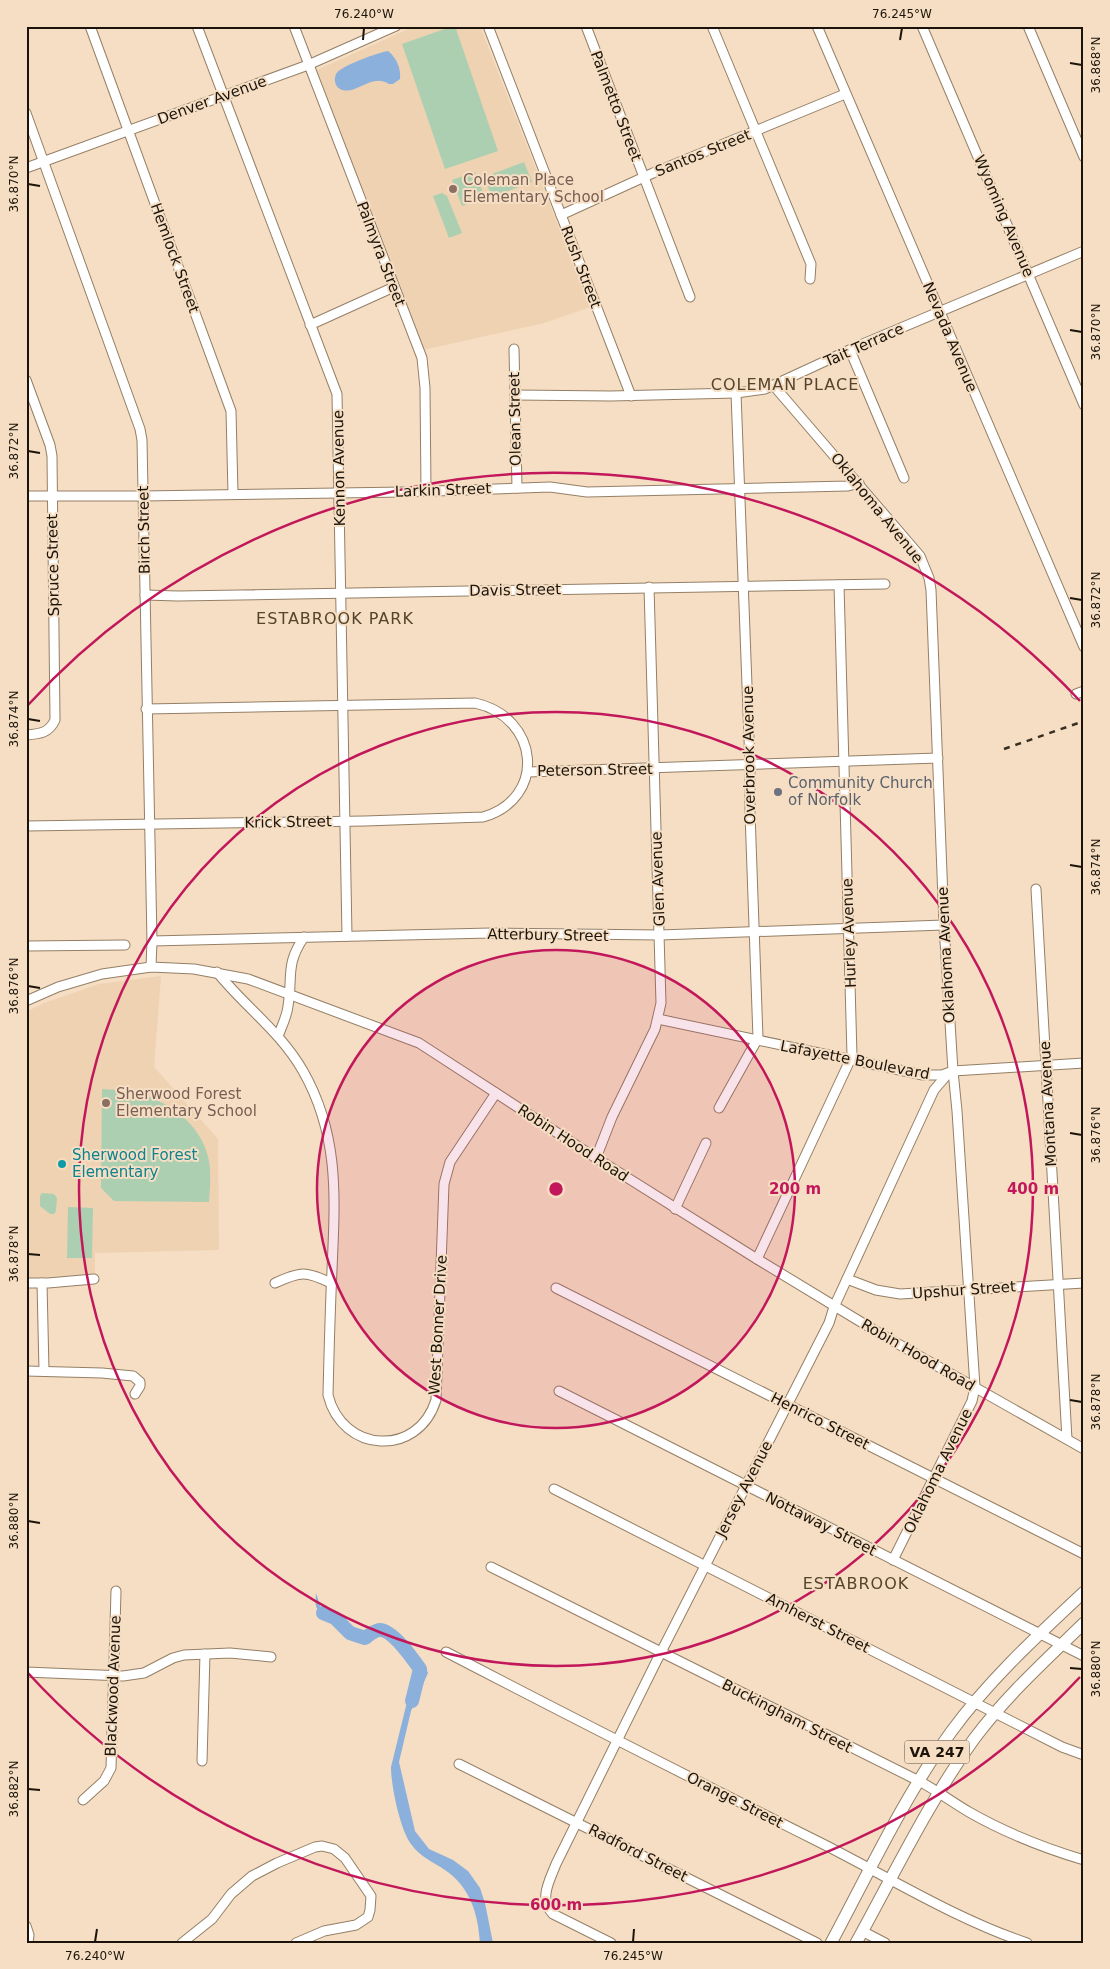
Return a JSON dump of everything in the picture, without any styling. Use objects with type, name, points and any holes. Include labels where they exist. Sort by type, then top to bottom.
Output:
[{"type":"main road","name":"VA 247","points":[[830,1943],[919,1781],[952,1732],[974,1703],[1007,1666],[1084,1592]]},
{"type":"main road","name":"VA 247","points":[[856,1943],[938,1792],[975,1738],[1024,1681],[1084,1623]]},
{"type":"street","name":"Hemlock Street","points":[[90,26],[130,130],[231,411],[233,494]]},
{"type":"street","name":"Kennon Avenue","points":[[197,26],[337,394],[347,936]]},
{"type":"street","name":"Palmyra Street","points":[[294,26],[422,358],[424,368],[426,491]]},
{"type":"street","name":"Rush Street","points":[[488,26],[630,396]]},
{"type":"street","name":"Palmetto Street","points":[[586,26],[690,297]]},
{"type":"street","points":[[712,26],[811,264],[810,279]]},
{"type":"street","name":"Nevada Avenue","points":[[817,26],[1084,647]]},
{"type":"street","name":"Wyoming Avenue","points":[[922,26],[1084,405]]},
{"type":"street","points":[[1028,26],[1084,157]]},
{"type":"street","name":"Denver Avenue","points":[[26,168],[308,65],[393,27]]},
{"type":"street","name":"Santos Street","points":[[561,215],[644,178],[845,94]]},
{"type":"street","name":"Birch Street","points":[[26,113],[142,440],[151,968]]},
{"type":"street","name":"Tait Terrace","points":[[515,395],[630,396],[752,392],[774,386],[850,350],[1084,251]]},
{"type":"street","points":[[310,325],[394,288]]},
{"type":"street","name":"Olean Street","points":[[514,349],[517,488]]},
{"type":"street","points":[[850,350],[904,478]]},
{"type":"street","name":"Spruce Street","points":[[26,380],[50,445],[55,720],[49,730],[42,734],[26,735]]},
{"type":"street","name":"Oklahoma Avenue","points":[[774,386],[920,556],[929,578],[944,926],[953,1071],[958,1110],[975,1387],[972,1401],[935,1479],[893,1560]]},
{"type":"street","name":"Overbrook Avenue","points":[[736,393],[750,765],[757,1040]]},
{"type":"street","name":"Larkin Street","points":[[26,496],[143,496],[550,487],[587,492],[848,486],[859,483]]},
{"type":"street","name":"Davis Street","points":[[145,595],[885,584]]},
{"type":"street","name":"Hurley Avenue","points":[[757,1259],[851,1060],[853,1046],[839,585]]},
{"type":"street","name":"Glen Avenue","points":[[596,1158],[612,1118],[658,1019],[660,1003],[660,935],[649,587]]},
{"type":"street","name":"Peterson Street","points":[[146,709],[475,703],[485,705],[506,716],[520,733],[528,757],[528,772],[938,758]]},
{"type":"street","name":"Krick Street","points":[[26,826],[482,817],[492,814],[506,805],[523,783],[528,772]]},
{"type":"street","name":"Montana Avenue","points":[[1036,889],[1067,1439]]},
{"type":"street","name":"Atterbury Street","points":[[152,941],[550,933],[604,936],[660,935],[944,926]]},
{"type":"street","points":[[278,1036],[286,1016],[290,965],[297,947],[304,937]]},
{"type":"street","points":[[26,946],[126,945]]},
{"type":"street","name":"Robin Hood Road","points":[[26,1001],[80,980],[124,970],[151,968],[194,969],[248,979],[419,1043],[675,1209],[834,1307],[1084,1448]]},
{"type":"street","name":"West Bonner Drive","points":[[217,972],[278,1036],[304,1072],[317,1102],[330,1147],[335,1190],[328,1395],[334,1414],[348,1429],[366,1439],[388,1441],[410,1434],[429,1416],[436,1400],[444,1184],[446,1173],[450,1162],[496,1093]]},
{"type":"street","name":"Lafayette Boulevard","points":[[658,1019],[928,1076],[942,1075],[953,1071],[1084,1063]]},
{"type":"street","points":[[719,1108],[757,1040]]},
{"type":"street","name":"Jersey Avenue","points":[[611,1943],[553,1914],[549,1910],[545,1901],[545,1893],[556,1864],[829,1323],[834,1307],[934,1090],[939,1082],[953,1071]]},
{"type":"street","points":[[675,1209],[706,1143]]},
{"type":"street","points":[[275,1283],[288,1276],[304,1273],[313,1274],[331,1282]]},
{"type":"street","points":[[26,1283],[94,1279]]},
{"type":"street","name":"Upshur Street","points":[[847,1279],[876,1290],[900,1294],[1084,1283]]},
{"type":"street","points":[[42,1283],[44,1371]]},
{"type":"street","name":"Henrico Street","points":[[556,1288],[1084,1554]]},
{"type":"street","points":[[26,1371],[133,1376],[140,1382],[140,1386],[135,1394]]},
{"type":"street","name":"Nottaway Street","points":[[559,1391],[1084,1656]]},
{"type":"street","name":"Amherst Street","points":[[554,1489],[974,1703],[1062,1747],[1084,1755]]},
{"type":"street","name":"Buckingham Street","points":[[491,1567],[919,1781],[970,1812],[1008,1831],[1047,1848],[1084,1860]]},
{"type":"street","name":"Blackwood Avenue","points":[[83,1800],[104,1781],[111,1768],[116,1591]]},
{"type":"street","name":"Orange Street","points":[[446,1652],[617,1741],[979,1924],[1027,1943]]},
{"type":"street","points":[[26,1672],[114,1675],[144,1673],[174,1658],[204,1654],[230,1653],[271,1656]]},
{"type":"street","points":[[202,1761],[204,1654]]},
{"type":"street","name":"Radford Street","points":[[459,1764],[817,1943]]},
{"type":"street","points":[[182,1943],[212,1919],[240,1885],[257,1872],[315,1847],[322,1846],[334,1849],[345,1858],[371,1896],[368,1917],[356,1925],[324,1931],[296,1943]]},
{"type":"street","points":[[26,1926],[29,1935],[28,1943]]},
{"type":"street","points":[[862,1931],[884,1943]]},
{"type":"shaded area","name":"Coleman Place Elementary School","points":[[415,26],[480,26],[590,307],[544,323],[423,350],[317,70]]},
{"type":"shaded area","name":"Sherwood Forest Elementary School","points":[[161,976],[154,1067],[218,1139],[219,1250],[95,1253],[95,1276],[26,1278],[26,1012],[44,1003],[99,984]]},
{"type":"green space","points":[[455,26],[498,151],[445,169],[402,44]]},
{"type":"green space","points":[[524,162],[532,182],[492,197],[484,177]]},
{"type":"green space","points":[[475,172],[485,198],[462,206],[452,180]]},
{"type":"green space","points":[[442,193],[447,196],[462,233],[449,238],[433,196]]},
{"type":"green space","points":[[102,1089],[129,1091],[153,1098],[165,1104],[186,1120],[202,1141],[209,1159],[209,1202],[114,1201],[101,1188]]},
{"type":"green space","points":[[42,1193],[54,1194],[57,1198],[54,1214],[50,1214],[40,1206],[40,1196]]},
{"type":"green space","points":[[68,1207],[93,1208],[92,1258],[67,1258]]},
{"type":"water","points":[[388,51],[396,60],[400,71],[400,79],[393,84],[376,81],[346,91],[336,85],[335,77],[340,70],[350,64]]},
{"type":"water","points":[[316,1593],[321,1609],[348,1629],[360,1634],[376,1626],[383,1629],[399,1639],[414,1652],[425,1666],[428,1673],[411,1711],[399,1762],[415,1831],[429,1849],[453,1860],[468,1871],[480,1888],[493,1943],[480,1943],[475,1911],[461,1884],[445,1870],[422,1855],[411,1844],[403,1828],[394,1796],[391,1767],[406,1706],[418,1678],[417,1660],[378,1631],[380,1629],[371,1629],[361,1639],[343,1631],[328,1621],[318,1610]]},
{"type":"waterway","points":[[323,1613],[335,1618],[350,1633],[365,1638],[379,1630],[390,1634],[396,1639],[420,1669],[412,1701]]},
{"type":"railway","points":[[1004,749],[1084,721]]},
{"type":"place","name":"Coleman Place Elementary School","points":[[453,189]]},
{"type":"place","name":"Community Church of Norfolk","points":[[778,792]]},
{"type":"place","name":"Sherwood Forest Elementary School","points":[[106,1103]]},
{"type":"place","name":"Sherwood Forest Elementary","points":[[62,1164]]},
{"type":"district","name":"COLEMAN PLACE","points":[[785,384]]},
{"type":"district","name":"ESTABROOK PARK","points":[[335,618]]},
{"type":"district","name":"ESTABROOK","points":[[856,1583]]}]
